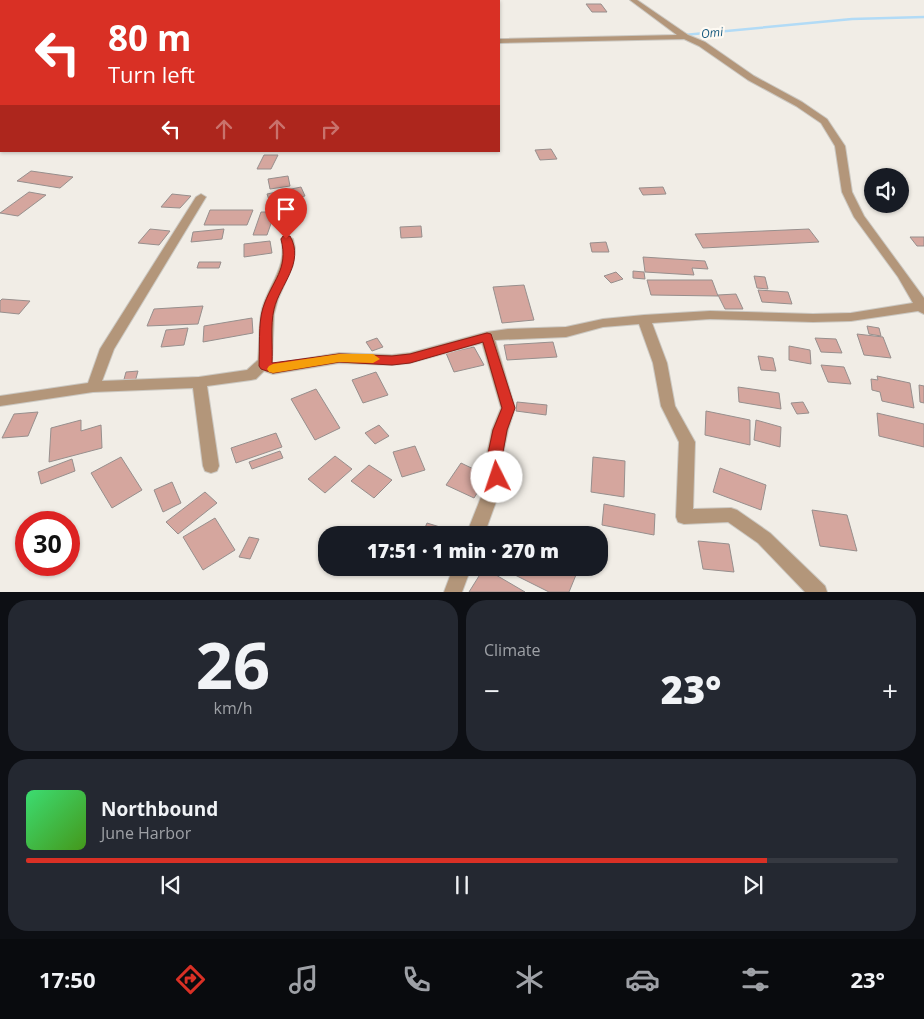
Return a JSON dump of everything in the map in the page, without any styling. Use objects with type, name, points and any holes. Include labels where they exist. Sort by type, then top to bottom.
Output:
[{"type":"street","points":[[286,239],[290,253],[289,262],[268,309],[268,344],[265,362],[266,366],[273,369],[339,358],[392,360],[410,358],[487,337],[508,334],[566,332],[603,323],[644,319],[718,315],[813,318],[851,317],[923,306],[859,216],[847,192],[840,146],[824,121],[799,104],[752,78],[702,44],[685,37],[633,0]]},
{"type":"street","points":[[500,41],[685,37]]},
{"type":"street","points":[[93,387],[107,349],[201,197]]},
{"type":"street","points":[[644,319],[660,363],[668,406],[687,442],[684,517],[731,515],[764,538],[818,592]]},
{"type":"street","points":[[478,526],[497,477],[494,463],[500,430],[508,408],[487,337]]},
{"type":"street","points":[[0,401],[93,387],[199,382],[250,375],[265,362]]},
{"type":"street","points":[[199,382],[211,466]]},
{"type":"street","points":[[453,592],[459,576]]},
{"type":"building","points":[[586,4],[601,4],[607,12],[592,12]]},
{"type":"building","points":[[551,149],[557,159],[540,160],[535,150]]},
{"type":"building","points":[[264,155],[278,155],[271,169],[257,169]]},
{"type":"building","points":[[31,171],[73,177],[60,188],[17,181]]},
{"type":"building","points":[[288,176],[290,186],[270,189],[268,179]]},
{"type":"building","points":[[301,187],[305,196],[270,203],[267,194]]},
{"type":"building","points":[[663,187],[666,194],[643,195],[639,188]]},
{"type":"building","points":[[29,192],[46,195],[18,216],[0,213]]},
{"type":"building","points":[[172,194],[191,196],[180,208],[161,207]]},
{"type":"building","points":[[210,210],[253,210],[247,225],[204,225]]},
{"type":"building","points":[[261,212],[275,212],[267,235],[253,235]]},
{"type":"building","points":[[421,226],[422,237],[401,238],[400,227]]},
{"type":"building","points":[[150,229],[170,231],[159,245],[138,243]]},
{"type":"building","points":[[224,229],[222,239],[191,242],[193,232]]},
{"type":"building","points":[[809,229],[819,242],[703,248],[695,234]]},
{"type":"building","points":[[910,237],[924,237],[924,246],[917,246]]},
{"type":"building","points":[[270,241],[272,253],[244,257],[244,244]]},
{"type":"building","points":[[606,242],[609,252],[592,252],[590,243]]},
{"type":"building","points":[[643,257],[705,261],[708,269],[692,268],[694,275],[645,272]]},
{"type":"building","points":[[199,262],[221,262],[219,268],[197,268]]},
{"type":"building","points":[[633,271],[644,272],[645,279],[633,278]]},
{"type":"building","points":[[616,272],[623,279],[611,283],[604,276]]},
{"type":"building","points":[[754,276],[765,277],[768,289],[757,288]]},
{"type":"building","points":[[647,280],[712,280],[718,296],[651,295]]},
{"type":"building","points":[[524,285],[534,320],[502,323],[493,287]]},
{"type":"building","points":[[758,290],[788,292],[792,304],[762,302]]},
{"type":"building","points":[[736,294],[743,309],[725,309],[718,295]]},
{"type":"building","points":[[2,299],[30,301],[19,314],[0,312],[0,301]]},
{"type":"building","points":[[203,306],[198,324],[147,326],[154,309]]},
{"type":"building","points":[[252,318],[253,333],[203,342],[204,326]]},
{"type":"building","points":[[867,326],[879,328],[881,336],[869,334]]},
{"type":"building","points":[[188,328],[184,345],[161,347],[166,330]]},
{"type":"building","points":[[857,334],[883,337],[891,358],[864,355]]},
{"type":"building","points":[[377,338],[383,347],[372,351],[366,342]]},
{"type":"building","points":[[815,338],[836,339],[842,353],[821,352]]},
{"type":"building","points":[[553,342],[557,357],[507,360],[504,345]]},
{"type":"building","points":[[789,346],[810,350],[811,364],[789,360]]},
{"type":"building","points":[[474,347],[484,365],[454,372],[446,353]]},
{"type":"building","points":[[758,356],[773,358],[776,371],[761,370]]},
{"type":"building","points":[[821,365],[844,367],[851,384],[828,382]]},
{"type":"building","points":[[138,371],[135,382],[123,383],[126,372]]},
{"type":"building","points":[[376,372],[388,395],[363,403],[352,380]]},
{"type":"building","points":[[877,376],[910,383],[914,408],[882,401],[880,392],[872,390],[871,379],[878,380]]},
{"type":"building","points":[[919,385],[924,386],[924,403],[920,402]]},
{"type":"building","points":[[738,387],[779,393],[781,409],[739,402]]},
{"type":"building","points":[[316,389],[340,428],[315,440],[291,399]]},
{"type":"building","points":[[517,402],[547,405],[546,415],[516,411]]},
{"type":"building","points":[[803,402],[809,413],[797,414],[791,403]]},
{"type":"building","points":[[706,411],[750,420],[750,445],[705,435]]},
{"type":"building","points":[[38,412],[28,436],[2,438],[14,414]]},
{"type":"building","points":[[877,413],[924,424],[924,447],[879,436]]},
{"type":"building","points":[[81,420],[81,431],[101,425],[102,448],[49,462],[51,428]]},
{"type":"building","points":[[756,420],[781,427],[780,447],[754,440]]},
{"type":"building","points":[[379,425],[389,436],[375,444],[365,433]]},
{"type":"building","points":[[276,433],[282,447],[236,463],[231,448]]},
{"type":"building","points":[[415,446],[425,470],[402,477],[393,452]]},
{"type":"building","points":[[280,451],[283,458],[252,469],[249,462]]},
{"type":"building","points":[[335,456],[352,469],[325,493],[308,479]]},
{"type":"building","points":[[121,457],[142,490],[112,508],[91,473]]},
{"type":"building","points":[[593,457],[625,461],[624,497],[591,492]]},
{"type":"building","points":[[72,459],[75,471],[41,484],[38,472]]},
{"type":"building","points":[[461,463],[488,476],[474,498],[446,485]]},
{"type":"building","points":[[369,465],[392,480],[374,498],[351,481]]},
{"type":"building","points":[[720,468],[766,485],[761,510],[713,492]]},
{"type":"building","points":[[172,482],[181,503],[163,512],[154,490]]},
{"type":"building","points":[[205,492],[217,503],[178,534],[166,522]]},
{"type":"building","points":[[604,504],[655,514],[654,535],[602,525]]},
{"type":"building","points":[[812,510],[847,515],[857,551],[820,546]]},
{"type":"building","points":[[215,518],[235,550],[203,570],[183,537]]},
{"type":"building","points":[[427,523],[437,526],[426,526]]},
{"type":"building","points":[[249,537],[259,539],[250,559],[239,557]]},
{"type":"building","points":[[698,541],[729,544],[734,572],[703,569]]},
{"type":"building","points":[[479,576],[498,576],[525,592],[469,592]]},
{"type":"building","points":[[517,576],[576,576],[569,592],[549,592]]},
{"type":"waterway","name":"Omi","points":[[684,35],[852,19],[924,17]]},
{"type":"slow traffic","points":[[273,369],[339,358],[373,359]]},
{"type":"route","points":[[286,239],[289,245],[289,262],[268,309],[266,366],[273,369],[339,358],[392,360],[410,358],[487,337],[508,408],[500,430],[494,463],[497,477]]}]
